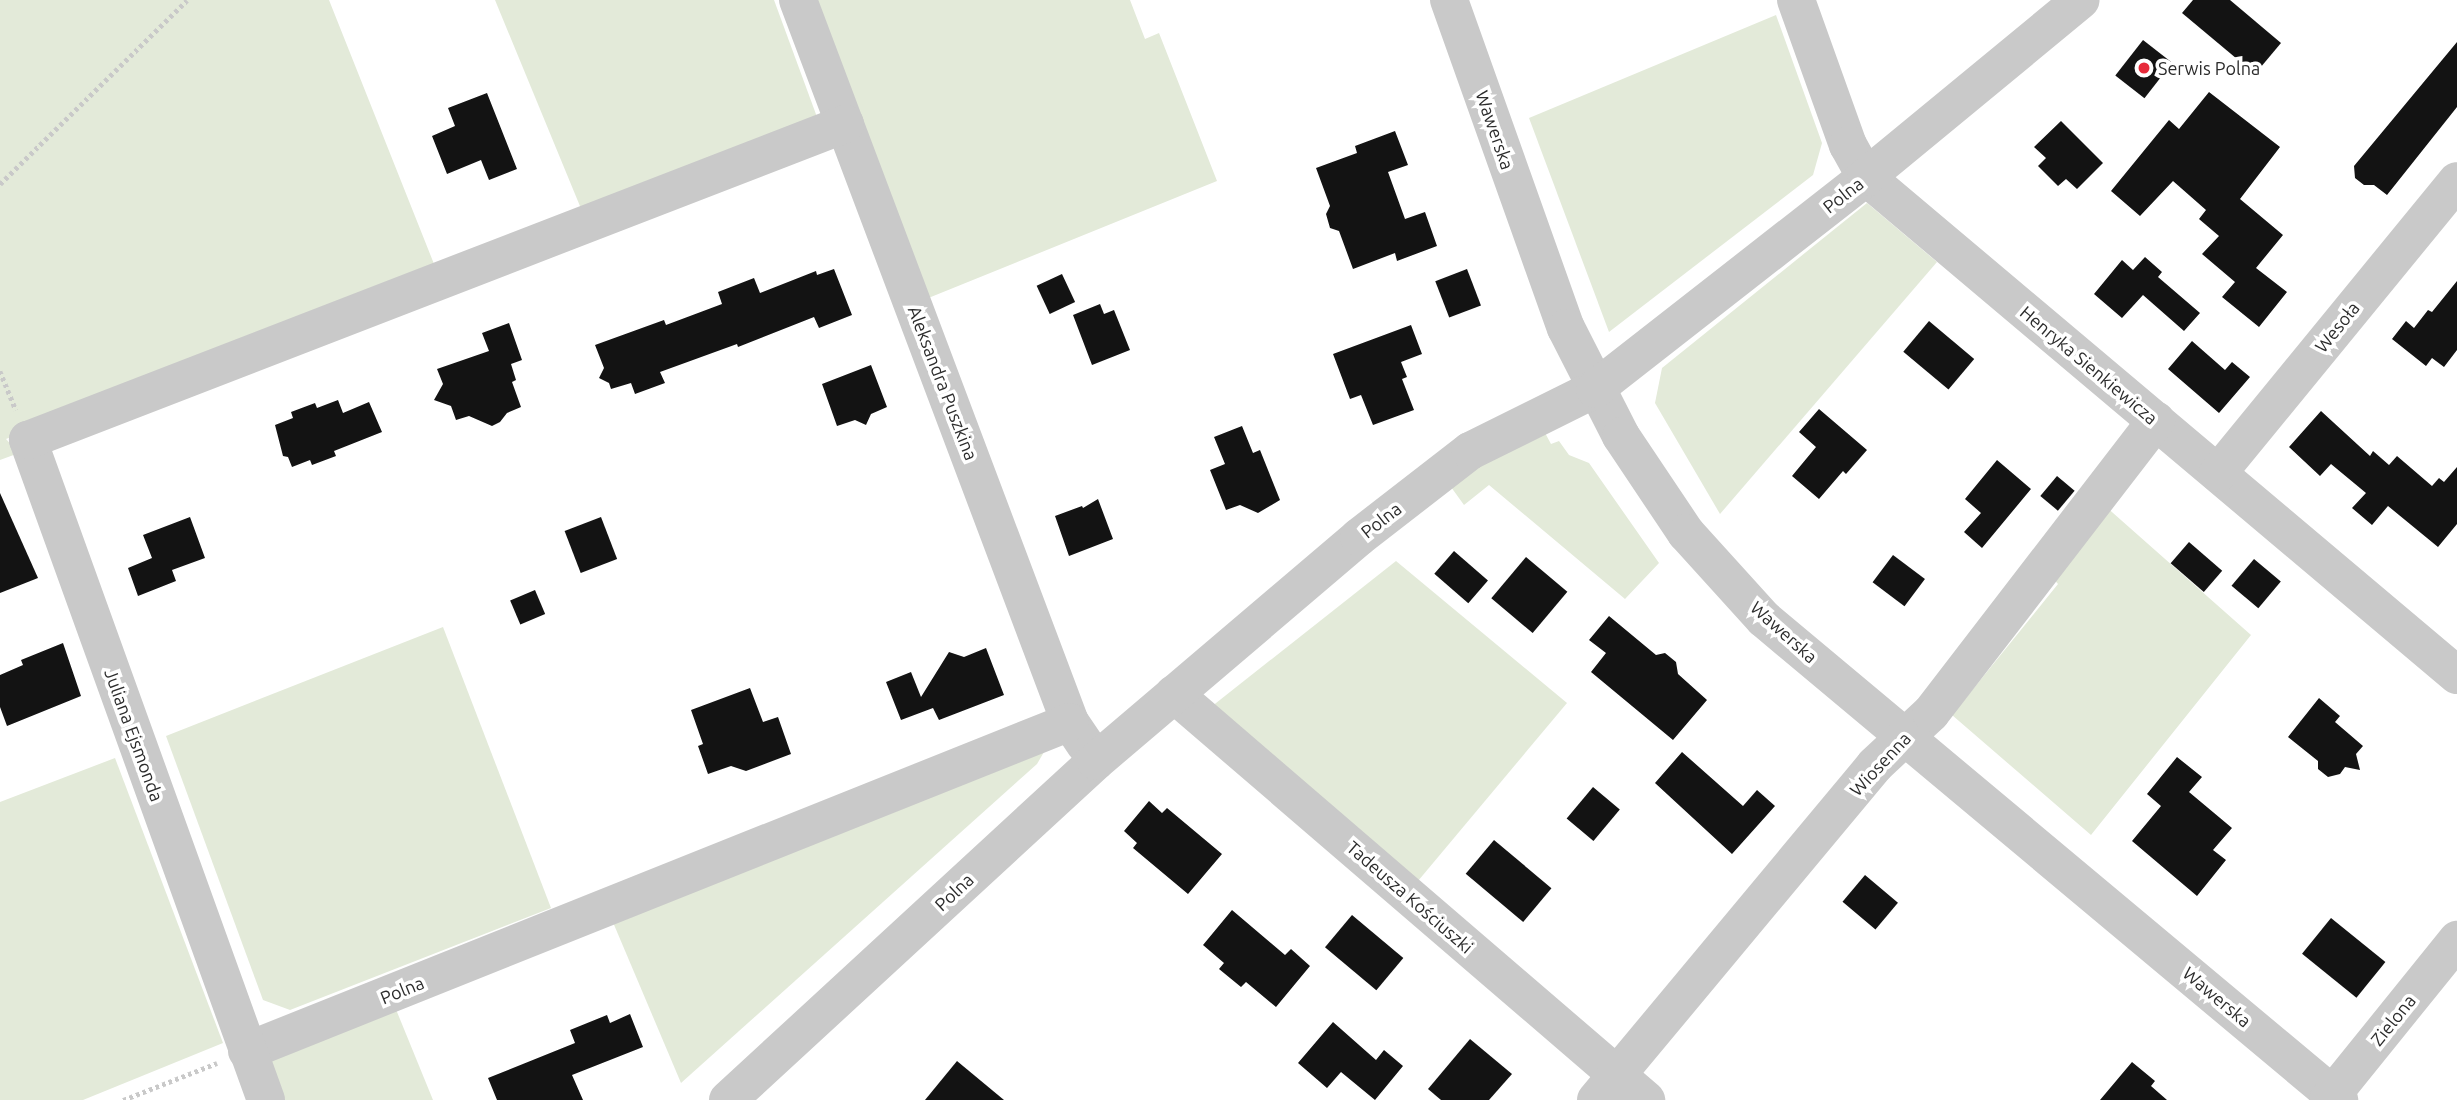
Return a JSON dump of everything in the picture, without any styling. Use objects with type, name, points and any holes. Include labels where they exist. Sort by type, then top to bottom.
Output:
[{"type":"street","name":"Aleksandra Puszkina","points":[[798,0],[1070,722],[1096,761]]},
{"type":"street","name":"Wawerska","points":[[1449,0],[1566,328],[1594,389],[1621,436],[1693,541],[1764,619],[1906,735],[2333,1098]]},
{"type":"street","name":"Henryka Sienkiewicza","points":[[1796,0],[1848,145],[1866,177],[2457,675]]},
{"type":"street","name":"Polna","points":[[728,1100],[1096,761],[1359,537],[1470,451],[1563,407],[1594,389],[1866,177],[2081,0]]},
{"type":"street","points":[[28,440],[845,124]]},
{"type":"street","name":"Wesoła","points":[[2218,473],[2457,181]]},
{"type":"street","name":"Wiosenna","points":[[1620,1092],[1875,765],[1931,713],[2156,421]]},
{"type":"street","name":"Juliana Ejsmonda","points":[[28,440],[266,1100]]},
{"type":"street","name":"Tadeusza Kościuszki","points":[[1174,694],[1620,1092]]},
{"type":"street","name":"Polna","points":[[247,1051],[1070,722]]},
{"type":"street","name":"Zielona","points":[[2333,1098],[2457,940]]},
{"type":"path","points":[[0,184],[187,0]]},
{"type":"path","points":[[0,372],[28,440]]},
{"type":"path","points":[[123,1100],[247,1051]]},
{"type":"green space","points":[[0,0],[329,0],[436,269],[6,439],[19,453],[0,460]]},
{"type":"green space","points":[[495,0],[774,0],[817,117],[582,211]]},
{"type":"green space","points":[[808,0],[1130,0],[1145,39],[1159,33],[1217,181],[921,301]]},
{"type":"green space","points":[[1776,15],[1822,143],[1813,175],[1609,332],[1529,118]]},
{"type":"green space","points":[[1867,203],[1937,262],[1720,514],[1655,403],[1662,368]]},
{"type":"green space","points":[[1544,431],[1551,444],[1559,441],[1569,455],[1589,463],[1659,563],[1625,599],[1489,485],[1464,505],[1451,487],[1471,470]]},
{"type":"green space","points":[[2104,505],[2251,635],[2091,835],[1952,715],[2058,584],[2050,575]]},
{"type":"green space","points":[[1396,561],[1567,703],[1418,881],[1211,707]]},
{"type":"green space","points":[[443,627],[551,908],[290,1010],[263,1000],[166,736]]},
{"type":"green space","points":[[1044,752],[1037,764],[681,1083],[612,920]]},
{"type":"green space","points":[[115,758],[223,1043],[83,1100],[0,1100],[0,802]]},
{"type":"green space","points":[[395,1007],[433,1100],[281,1100],[264,1056]]},
{"type":"building","points":[[2193,0],[2230,0],[2281,43],[2255,74],[2182,13]]},
{"type":"building","points":[[2143,40],[2172,63],[2144,98],[2115,75]]},
{"type":"building","points":[[2457,42],[2457,107],[2387,195],[2374,185],[2364,185],[2355,178],[2354,166]]},
{"type":"building","points":[[2209,92],[2280,147],[2240,199],[2283,235],[2256,268],[2287,292],[2259,327],[2222,297],[2235,282],[2202,254],[2219,236],[2199,219],[2206,210],[2173,181],[2140,216],[2111,191],[2169,120],[2179,129]]},
{"type":"building","points":[[487,93],[517,169],[489,180],[481,160],[447,174],[432,136],[455,126],[448,108]]},
{"type":"building","points":[[2061,121],[2103,163],[2077,189],[2066,179],[2058,186],[2038,166],[2046,158],[2034,147]]},
{"type":"building","points":[[1395,131],[1408,165],[1388,172],[1405,219],[1425,212],[1437,246],[1397,261],[1395,253],[1353,269],[1339,231],[1330,228],[1326,214],[1330,206],[1316,168],[1357,153],[1355,146]]},
{"type":"building","points":[[2145,257],[2162,272],[2158,277],[2200,313],[2184,331],[2143,295],[2122,318],[2094,294],[2122,260],[2133,270]]},
{"type":"building","points":[[834,269],[852,315],[819,328],[814,317],[738,347],[737,344],[660,372],[665,383],[635,394],[631,383],[611,389],[609,383],[599,378],[604,368],[595,345],[664,320],[666,325],[722,304],[718,292],[754,278],[760,293],[816,271],[817,275]]},
{"type":"building","points":[[1467,269],[1481,305],[1449,318],[1435,281]]},
{"type":"building","points":[[1062,274],[1075,302],[1050,314],[1037,286]]},
{"type":"building","points":[[2457,281],[2457,350],[2444,367],[2432,358],[2426,366],[2392,339],[2406,321],[2414,328],[2428,310],[2432,312]]},
{"type":"building","points":[[1100,304],[1104,314],[1114,310],[1130,350],[1092,365],[1073,315]]},
{"type":"building","points":[[1929,321],[1974,359],[1948,390],[1903,352]]},
{"type":"building","points":[[509,323],[522,360],[511,364],[516,380],[512,382],[521,407],[507,413],[500,422],[492,426],[469,416],[456,420],[451,406],[434,400],[443,384],[437,369],[489,351],[482,333]]},
{"type":"building","points":[[1411,325],[1422,354],[1401,362],[1407,377],[1402,379],[1414,410],[1373,425],[1361,395],[1350,399],[1333,354]]},
{"type":"building","points":[[2192,341],[2225,370],[2232,362],[2250,377],[2219,413],[2168,369]]},
{"type":"building","points":[[871,365],[887,407],[871,414],[866,425],[855,420],[837,426],[822,384]]},
{"type":"building","points":[[338,400],[343,413],[369,402],[382,432],[334,451],[336,456],[312,465],[310,460],[292,467],[288,457],[283,456],[275,425],[293,418],[291,412],[315,403],[317,408]]},
{"type":"building","points":[[1819,409],[1867,450],[1846,474],[1843,471],[1819,499],[1792,476],[1816,447],[1799,432]]},
{"type":"building","points":[[2321,411],[2370,456],[2373,451],[2389,465],[2397,456],[2432,486],[2439,478],[2444,482],[2457,467],[2457,524],[2438,547],[2388,506],[2372,525],[2352,508],[2366,493],[2331,464],[2320,476],[2289,447]]},
{"type":"building","points":[[1242,426],[1253,453],[1260,450],[1280,500],[1258,513],[1240,505],[1226,510],[1210,470],[1225,464],[1214,437]]},
{"type":"building","points":[[1997,460],[2031,489],[1982,548],[1964,532],[1981,513],[1965,499]]},
{"type":"building","points":[[2057,476],[2075,491],[2058,511],[2040,496]]},
{"type":"building","points":[[0,493],[38,578],[0,593]]},
{"type":"building","points":[[1098,499],[1113,539],[1069,556],[1055,516],[1082,506],[1083,508]]},
{"type":"building","points":[[190,517],[205,558],[172,570],[176,581],[138,596],[128,568],[152,558],[143,535]]},
{"type":"building","points":[[601,517],[617,559],[581,573],[565,531]]},
{"type":"building","points":[[2189,542],[2222,571],[2204,592],[2171,563]]},
{"type":"building","points":[[1454,551],[1488,581],[1468,603],[1434,574]]},
{"type":"building","points":[[1893,555],[1925,579],[1904,606],[1873,582]]},
{"type":"building","points":[[1526,557],[1567,592],[1533,633],[1491,598]]},
{"type":"building","points":[[2254,559],[2281,581],[2258,608],[2232,586]]},
{"type":"building","points":[[535,590],[545,614],[520,624],[510,601]]},
{"type":"building","points":[[1609,616],[1656,655],[1665,653],[1676,662],[1678,674],[1707,700],[1673,740],[1591,672],[1606,653],[1589,640]]},
{"type":"building","points":[[63,643],[81,696],[7,726],[0,707],[0,675],[23,665],[21,660]]},
{"type":"building","points":[[986,648],[1004,695],[939,720],[933,708],[901,720],[886,682],[911,672],[921,697],[949,652],[964,657]]},
{"type":"building","points":[[750,688],[763,722],[778,717],[791,754],[746,771],[731,766],[708,774],[698,746],[703,744],[691,710]]},
{"type":"building","points":[[2319,698],[2340,716],[2335,722],[2363,746],[2356,754],[2360,770],[2345,767],[2340,774],[2328,777],[2318,769],[2318,761],[2288,737]]},
{"type":"building","points":[[1682,752],[1743,806],[1757,790],[1775,806],[1732,854],[1655,783]]},
{"type":"building","points":[[2177,757],[2202,777],[2189,792],[2232,828],[2213,850],[2226,860],[2197,896],[2132,841],[2161,806],[2147,794]]},
{"type":"building","points":[[1593,787],[1620,809],[1593,841],[1567,818]]},
{"type":"building","points":[[1149,801],[1162,813],[1167,808],[1222,854],[1188,894],[1133,848],[1137,843],[1124,831]]},
{"type":"building","points":[[1494,840],[1551,888],[1523,922],[1466,874]]},
{"type":"building","points":[[1865,875],[1898,903],[1875,929],[1843,902]]},
{"type":"building","points":[[1232,910],[1285,955],[1291,949],[1310,966],[1276,1007],[1246,982],[1241,987],[1219,969],[1224,963],[1203,945]]},
{"type":"building","points":[[1352,915],[1403,958],[1376,990],[1325,947]]},
{"type":"building","points":[[2331,918],[2385,962],[2356,998],[2302,954]]},
{"type":"building","points":[[630,1014],[643,1047],[572,1075],[583,1100],[497,1100],[488,1078],[575,1043],[570,1030],[607,1015],[610,1023]]},
{"type":"building","points":[[1333,1022],[1376,1060],[1384,1050],[1403,1066],[1375,1100],[1341,1072],[1327,1088],[1298,1063]]},
{"type":"building","points":[[1470,1039],[1512,1074],[1489,1100],[1441,1100],[1428,1089]]},
{"type":"building","points":[[957,1061],[1004,1100],[925,1100]]},
{"type":"building","points":[[2132,1062],[2155,1081],[2151,1086],[2167,1100],[2100,1100]]},
{"type":"place","name":"Serwis Polna","points":[[2144,68]]}]
